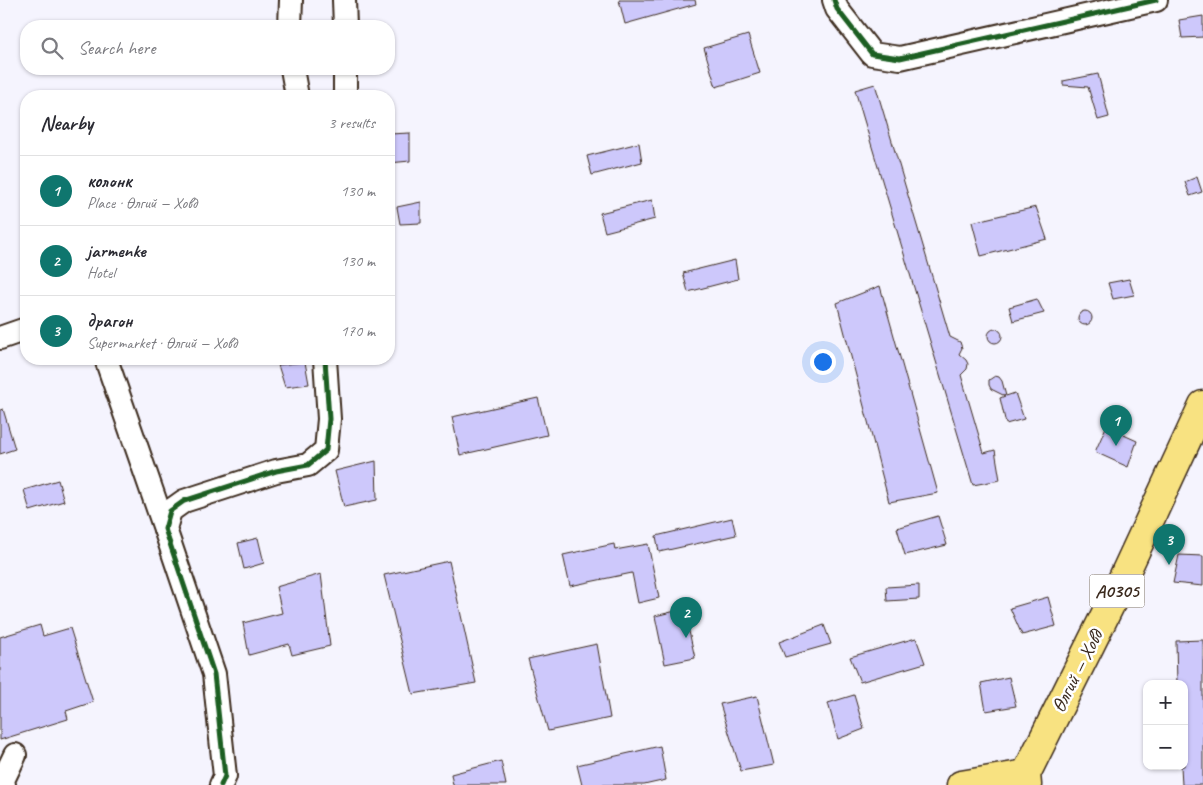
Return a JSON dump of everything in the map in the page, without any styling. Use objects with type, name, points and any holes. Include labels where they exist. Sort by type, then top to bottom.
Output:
[{"type":"main road","name":"Өлгий — Ховд","points":[[1026,779],[1115,595],[1203,406]]},
{"type":"main road","points":[[961,785],[1026,779]]},
{"type":"street","points":[[290,20],[291,0]]},
{"type":"street","points":[[344,0],[345,20]]},
{"type":"street","points":[[834,0],[838,9],[872,54],[900,58],[1156,0]]},
{"type":"street","points":[[293,75],[296,90]]},
{"type":"street","points":[[345,75],[345,90]]},
{"type":"street","points":[[0,338],[20,331]]},
{"type":"street","points":[[108,365],[214,674],[225,776],[221,785]]},
{"type":"street","points":[[165,529],[170,511],[184,501],[276,471],[308,465],[326,450],[329,419],[325,365]]},
{"type":"street","points":[[4,785],[3,780],[15,755]]},
{"type":"building","points":[[619,0],[695,0],[696,4],[625,24]]},
{"type":"building","points":[[1203,16],[1203,37],[1182,38],[1179,20]]},
{"type":"building","points":[[748,35],[760,73],[716,87],[704,48]]},
{"type":"building","points":[[1098,74],[1109,117],[1098,120],[1088,87],[1063,85],[1063,81]]},
{"type":"building","points":[[875,84],[950,337],[960,342],[962,348],[959,354],[968,364],[967,369],[961,375],[984,453],[995,450],[1000,480],[973,485],[855,90]]},
{"type":"building","points":[[410,133],[410,161],[395,162],[395,134]]},
{"type":"building","points":[[639,143],[642,162],[592,175],[587,156]]},
{"type":"building","points":[[1197,177],[1202,192],[1190,196],[1185,182]]},
{"type":"building","points":[[652,200],[655,219],[605,232],[600,213]]},
{"type":"building","points":[[421,202],[421,223],[400,224],[397,207]]},
{"type":"building","points":[[1036,207],[1047,239],[981,256],[972,222]]},
{"type":"building","points":[[735,260],[738,279],[688,292],[683,273]]},
{"type":"building","points":[[1129,279],[1134,295],[1113,299],[1108,283]]},
{"type":"building","points":[[880,286],[938,493],[889,502],[837,303]]},
{"type":"building","points":[[1037,299],[1044,313],[1013,321],[1009,307]]},
{"type":"building","points":[[1085,311],[1090,313],[1092,318],[1090,323],[1085,325],[1080,323],[1078,318],[1080,313]]},
{"type":"building","points":[[995,329],[1000,331],[1002,336],[1000,341],[995,343],[990,341],[988,336],[990,331]]},
{"type":"building","points":[[278,365],[306,365],[309,384],[285,387]]},
{"type":"building","points":[[995,376],[999,377],[1002,381],[1006,396],[1015,393],[1024,419],[1006,424],[1000,398],[1005,396],[991,389],[989,385],[989,380]]},
{"type":"building","points":[[538,398],[547,435],[460,455],[452,417]]},
{"type":"building","points":[[3,409],[15,449],[0,454],[0,410]]},
{"type":"building","points":[[1106,427],[1137,441],[1128,467],[1095,452]]},
{"type":"building","points":[[376,461],[377,500],[344,507],[335,471]]},
{"type":"building","points":[[58,480],[64,501],[30,511],[24,490]]},
{"type":"building","points":[[938,516],[947,545],[905,555],[897,528]]},
{"type":"building","points":[[732,518],[736,535],[659,552],[656,536]]},
{"type":"building","points":[[258,538],[264,563],[244,569],[238,543]]},
{"type":"building","points":[[614,544],[615,550],[648,544],[659,598],[638,603],[632,573],[570,586],[563,555]]},
{"type":"building","points":[[1179,555],[1203,556],[1203,586],[1173,583]]},
{"type":"building","points":[[449,561],[476,683],[413,694],[384,575]]},
{"type":"building","points":[[321,574],[330,646],[292,655],[289,644],[249,655],[243,623],[282,613],[276,587]]},
{"type":"building","points":[[919,585],[919,599],[887,601],[886,587]]},
{"type":"building","points":[[1048,597],[1056,626],[1022,635],[1010,608]]},
{"type":"building","points":[[684,609],[695,658],[665,664],[655,616]]},
{"type":"building","points":[[40,625],[43,636],[70,628],[93,702],[66,711],[68,719],[0,740],[0,637]]},
{"type":"building","points":[[824,625],[831,644],[785,657],[779,642]]},
{"type":"building","points":[[916,638],[925,663],[860,682],[850,657]]},
{"type":"building","points":[[1203,640],[1203,785],[1182,785],[1181,770],[1188,770],[1188,680],[1177,680],[1176,641]]},
{"type":"building","points":[[597,644],[610,718],[548,731],[528,659]]},
{"type":"building","points":[[1009,677],[1016,706],[986,711],[981,683]]},
{"type":"building","points":[[854,695],[864,729],[838,739],[828,703]]},
{"type":"building","points":[[757,696],[774,765],[741,771],[720,704]]},
{"type":"building","points":[[660,746],[666,780],[644,785],[582,785],[577,765]]},
{"type":"building","points":[[501,761],[506,785],[453,785],[451,774]]},
{"type":"cycle path","points":[[834,0],[837,9],[872,54],[900,58],[1156,0]]},
{"type":"cycle path","points":[[221,785],[225,776],[214,674],[165,529],[170,511],[184,501],[276,471],[308,465],[326,450],[329,419],[325,365]]},
{"type":"place","name":"колонк","points":[[1116,446]]},
{"type":"place","name":"драгон","points":[[1169,565]]},
{"type":"place","name":"jarmenke","points":[[686,638]]}]
